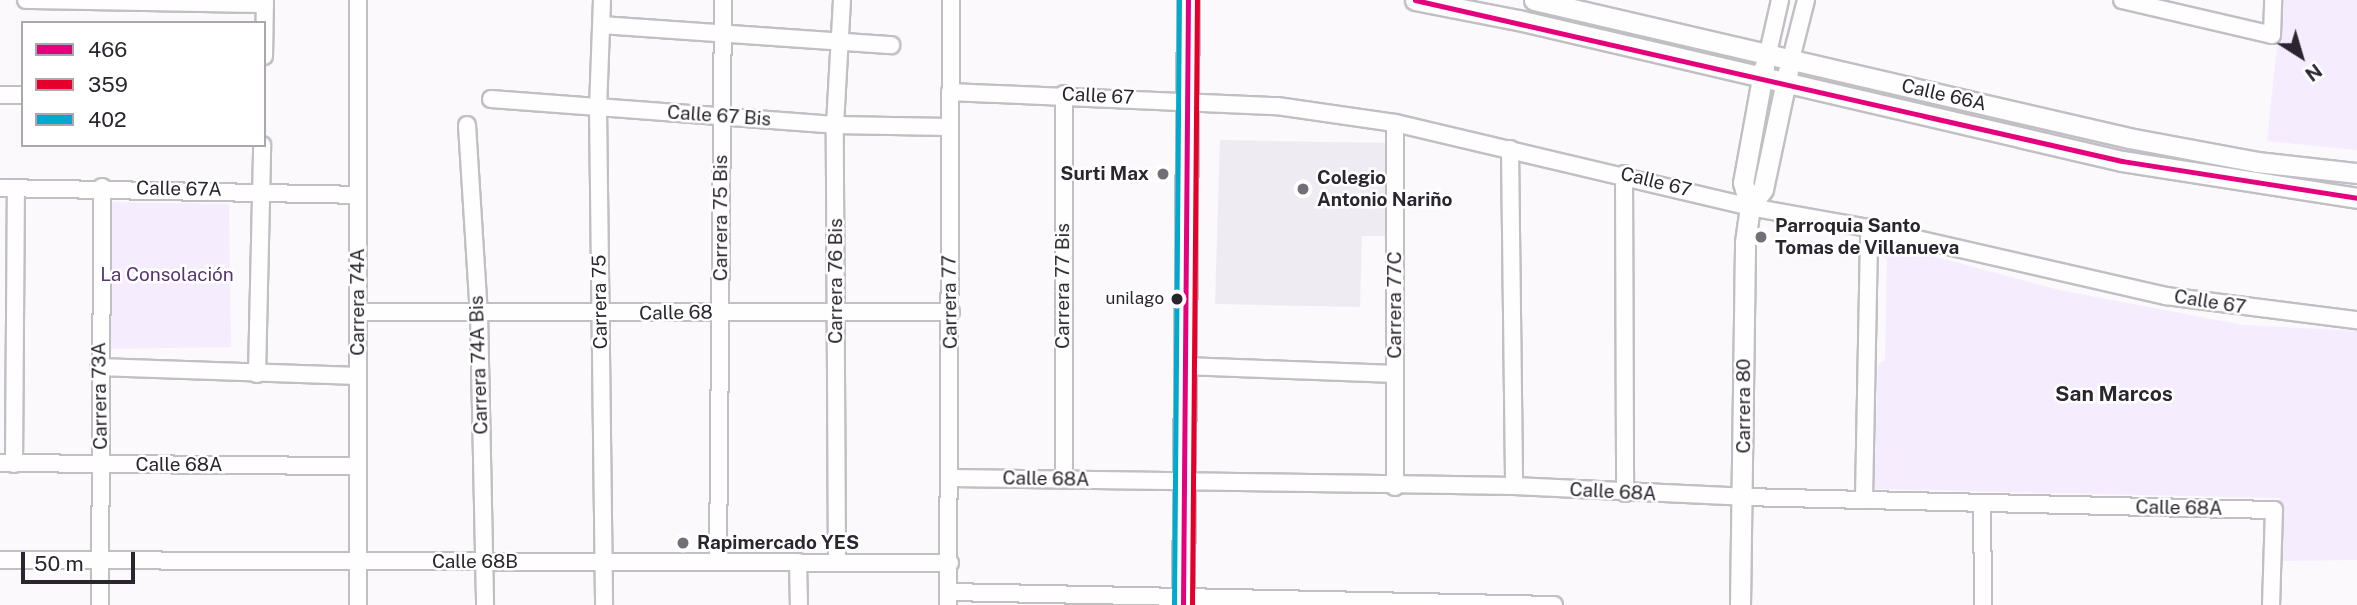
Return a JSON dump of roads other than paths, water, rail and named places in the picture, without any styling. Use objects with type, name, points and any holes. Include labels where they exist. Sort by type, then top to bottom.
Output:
[{"type":"main road","points":[[1183,600],[1188,0]]},
{"type":"street","points":[[26,0],[265,2],[265,21]]},
{"type":"street","name":"Carrera 74A","points":[[358,0],[358,605]]},
{"type":"street","name":"Carrera 75","points":[[602,0],[598,107],[604,605]]},
{"type":"street","name":"Carrera 75 Bis","points":[[718,562],[723,0]]},
{"type":"street","name":"Carrera 76 Bis","points":[[837,563],[835,125],[842,0]]},
{"type":"street","name":"Carrera 77","points":[[949,598],[951,312],[948,127],[951,0]]},
{"type":"street","name":"Calle 66A","points":[[1415,0],[2185,174],[2357,198]]},
{"type":"street","name":"Calle 66A","points":[[1534,0],[2154,143],[2258,162],[2357,173]]},
{"type":"street","name":"Carrera 80","points":[[1740,605],[1744,498],[1745,242],[1750,207],[1743,183],[1761,78],[1780,0]]},
{"type":"street","name":"Carrera 80","points":[[1750,207],[1763,189],[1784,83],[1806,0]]},
{"type":"street","points":[[2122,0],[2161,4],[2272,35],[2273,0]]},
{"type":"street","points":[[602,25],[891,45]]},
{"type":"street","name":"Calle 67","points":[[950,92],[1064,94],[1277,106],[1395,123],[1624,174],[1750,207],[1869,228],[2166,296],[2357,320]]},
{"type":"street","name":"Carrera 77 Bis","points":[[1064,94],[1064,479]]},
{"type":"street","points":[[0,95],[21,95]]},
{"type":"street","name":"Calle 67 Bis","points":[[491,99],[835,125],[948,127]]},
{"type":"street","name":"Carrera 77C","points":[[1395,123],[1395,486]]},
{"type":"street","name":"Carrera 74A Bis","points":[[467,125],[479,314],[485,605]]},
{"type":"street","points":[[257,374],[262,147]]},
{"type":"street","points":[[1510,149],[1514,486]]},
{"type":"street","points":[[1624,174],[1625,493]]},
{"type":"street","name":"Carrera 73A","points":[[100,605],[98,561],[102,187]]},
{"type":"street","points":[[7,464],[8,188]]},
{"type":"street","name":"Calle 67A","points":[[8,188],[261,190],[358,195]]},
{"type":"street","points":[[1864,499],[1869,228]]},
{"type":"street","name":"Calle 68","points":[[358,312],[951,312]]},
{"type":"street","points":[[1185,366],[1395,374]]},
{"type":"street","points":[[99,367],[358,376]]},
{"type":"street","name":"Calle 68A","points":[[7,464],[358,466]]},
{"type":"street","name":"Calle 68A","points":[[951,478],[1514,486],[1744,498],[2274,510],[2271,605]]},
{"type":"street","points":[[1982,503],[1983,605]]},
{"type":"street","name":"Calle 68B","points":[[0,560],[950,563]]},
{"type":"street","points":[[798,562],[799,605]]},
{"type":"street","points":[[949,598],[1554,605]]},
{"type":"place","name":"Surti Max","points":[[1163,174]]},
{"type":"place","name":"Colegio Antonio Nariño","points":[[1303,189]]},
{"type":"place","name":"Parroquia Santo Tomas de Villanueva","points":[[1761,237]]},
{"type":"place","name":"unilago","points":[[1177,299]]},
{"type":"place","name":"Rapimercado YES","points":[[683,543]]},
{"type":"district","name":"San Marcos","points":[[2114,394]]},
{"type":"park label","name":"La Consolación","points":[[167,275]]}]
